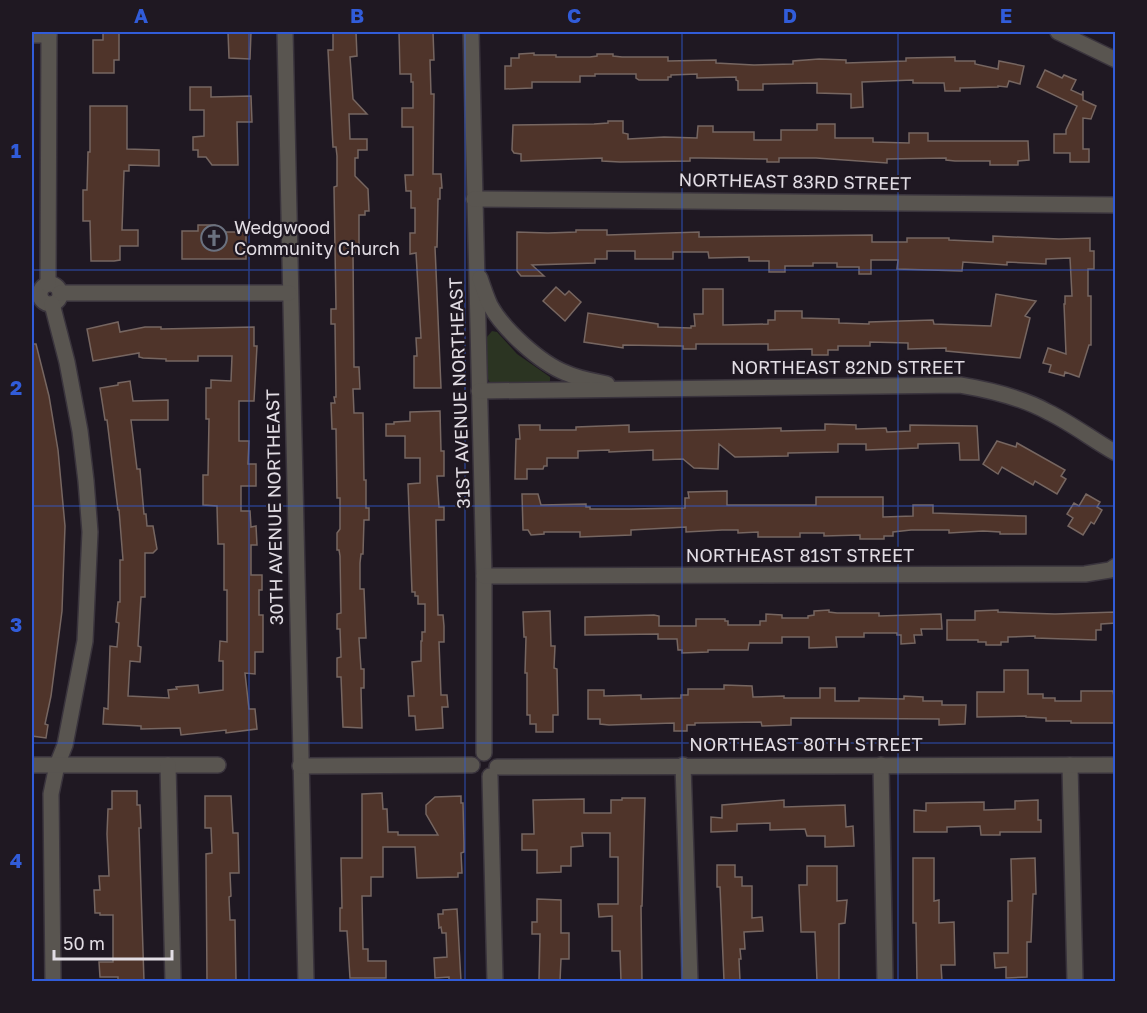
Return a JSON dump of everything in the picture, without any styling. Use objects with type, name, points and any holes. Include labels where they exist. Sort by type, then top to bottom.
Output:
[{"type":"street","name":"30TH AVENUE NORTHEAST","points":[[285,32],[306,981]]},
{"type":"street","name":"31ST AVENUE NORTHEAST","points":[[471,32],[484,576],[484,753]]},
{"type":"street","points":[[1058,32],[1116,60]]},
{"type":"street","points":[[32,35],[50,33],[46,294],[67,362],[80,431],[87,481],[90,532],[85,641],[65,745],[57,765],[51,795],[52,981]]},
{"type":"street","name":"NORTHEAST 83RD STREET","points":[[474,199],[1116,204]]},
{"type":"street","name":"NORTHEAST 82ND STREET","points":[[476,269],[496,313],[531,350],[568,375],[636,390]]},
{"type":"street","points":[[46,294],[289,293]]},
{"type":"street","name":"NORTHEAST 82ND STREET","points":[[479,391],[960,385],[1025,401],[1050,412],[1116,453]]},
{"type":"street","name":"NORTHEAST 81ST STREET","points":[[484,576],[1085,574],[1110,570],[1116,566]]},
{"type":"street","points":[[494,771],[482,778],[478,776],[472,765],[475,757],[484,753],[493,756],[494,771],[495,981]]},
{"type":"street","points":[[32,765],[218,765]]},
{"type":"street","points":[[168,765],[173,981]]},
{"type":"street","points":[[300,766],[472,765]]},
{"type":"street","points":[[683,765],[690,981]]},
{"type":"street","name":"NORTHEAST 80TH STREET","points":[[494,771],[683,765],[1116,765]]},
{"type":"street","points":[[881,765],[885,981]]},
{"type":"street","points":[[1070,765],[1075,981]]},
{"type":"green space","points":[[492,331],[497,332],[517,354],[550,377],[550,381],[547,383],[490,383],[487,377],[487,337]]},
{"type":"building","points":[[103,32],[119,32],[119,60],[114,60],[114,73],[93,73],[93,40],[103,40]]},
{"type":"building","points":[[228,32],[251,32],[250,59],[229,58]]},
{"type":"building","points":[[333,32],[356,32],[357,56],[350,57],[353,99],[367,114],[349,114],[350,139],[367,139],[367,150],[358,150],[358,158],[355,158],[355,176],[368,189],[369,211],[365,211],[365,215],[359,215],[359,252],[353,253],[354,367],[359,367],[360,389],[353,389],[354,413],[363,413],[364,480],[366,480],[366,508],[369,508],[369,520],[364,520],[363,554],[361,554],[360,563],[360,589],[364,589],[366,638],[359,638],[361,669],[364,669],[364,688],[361,688],[362,728],[343,727],[341,677],[337,677],[337,658],[341,657],[340,629],[337,629],[337,614],[341,613],[340,556],[337,550],[340,498],[337,498],[336,429],[332,429],[331,403],[335,403],[334,397],[336,397],[335,324],[331,324],[331,309],[336,309],[334,187],[337,186],[337,156],[336,147],[333,147],[328,50],[333,50]]},
{"type":"building","points":[[399,32],[433,32],[434,60],[430,60],[431,94],[434,94],[433,174],[441,174],[442,188],[440,188],[440,199],[438,199],[437,247],[435,247],[441,388],[414,388],[416,338],[421,338],[416,253],[410,254],[410,233],[415,233],[415,208],[411,208],[411,191],[406,191],[405,175],[413,175],[413,127],[402,127],[402,108],[413,108],[413,82],[411,82],[411,74],[400,74]]},
{"type":"building","points":[[534,53],[534,55],[556,55],[556,57],[613,54],[613,56],[622,57],[668,57],[668,61],[716,60],[716,63],[754,65],[793,64],[793,61],[819,59],[846,60],[846,63],[955,57],[955,61],[975,61],[975,64],[998,69],[999,61],[1024,66],[1020,84],[1009,81],[1007,87],[960,88],[960,91],[945,91],[944,83],[913,83],[913,80],[862,82],[863,107],[851,108],[851,94],[817,93],[817,83],[763,84],[763,90],[738,90],[736,77],[697,78],[697,74],[671,75],[668,80],[639,80],[636,74],[595,74],[595,76],[580,76],[580,82],[532,82],[532,88],[505,89],[505,66],[511,66],[511,58],[519,58],[519,54]]},
{"type":"building","points":[[1045,70],[1062,78],[1064,75],[1076,80],[1071,90],[1082,95],[1083,91],[1083,100],[1096,106],[1091,119],[1083,118],[1083,149],[1089,149],[1089,162],[1070,162],[1070,153],[1054,153],[1054,134],[1066,134],[1077,106],[1037,87]]},
{"type":"building","points":[[190,87],[211,87],[211,97],[251,96],[252,122],[237,122],[238,165],[212,165],[206,157],[198,157],[198,150],[193,150],[193,137],[204,136],[204,110],[190,110]]},
{"type":"building","points":[[90,106],[127,106],[127,149],[159,150],[159,166],[129,165],[129,171],[124,171],[122,230],[138,230],[138,246],[120,246],[120,260],[91,261],[90,221],[83,221],[83,190],[87,190],[88,152],[90,152]]},
{"type":"building","points":[[608,121],[623,121],[623,133],[628,134],[628,139],[697,138],[698,126],[713,126],[713,132],[754,132],[754,140],[781,140],[781,130],[817,130],[817,124],[835,124],[835,138],[873,138],[873,142],[909,143],[909,133],[928,133],[928,141],[1028,141],[1029,160],[1018,161],[1018,165],[990,165],[990,161],[955,161],[946,160],[946,158],[887,159],[887,163],[816,158],[779,158],[779,162],[767,162],[767,159],[701,158],[690,158],[690,161],[620,162],[602,161],[602,158],[521,161],[521,154],[514,153],[512,150],[513,125],[594,124],[608,123]]},
{"type":"building","name":"Wedgwood Community Church","points":[[198,225],[215,225],[215,232],[246,232],[246,259],[182,259],[182,231],[198,231]]},
{"type":"building","points":[[576,230],[607,230],[607,235],[699,232],[699,237],[872,235],[872,242],[907,242],[907,238],[949,238],[949,240],[993,242],[993,236],[1090,238],[1090,251],[1094,251],[1094,269],[1088,269],[1088,296],[1091,296],[1091,345],[1089,345],[1079,377],[1065,372],[1064,376],[1049,372],[1051,365],[1043,363],[1048,348],[1066,354],[1064,304],[1065,296],[1072,296],[1070,258],[1046,259],[1046,264],[1007,262],[1007,265],[963,262],[962,271],[897,269],[898,260],[871,260],[871,274],[859,274],[859,267],[837,267],[837,263],[785,266],[785,272],[769,272],[769,261],[749,261],[749,257],[709,258],[708,252],[673,252],[673,259],[635,259],[635,251],[607,251],[607,259],[595,259],[595,263],[532,265],[544,276],[521,276],[517,271],[517,232],[548,233],[576,232]]},
{"type":"building","points":[[556,287],[565,295],[569,291],[581,302],[565,321],[543,301]]},
{"type":"building","points":[[703,289],[723,289],[723,325],[768,324],[768,320],[775,320],[775,311],[802,311],[802,318],[839,319],[839,323],[869,324],[869,322],[933,320],[934,324],[991,326],[996,294],[1036,301],[1025,316],[1030,318],[1020,358],[946,351],[946,348],[908,349],[908,343],[870,342],[870,346],[838,346],[838,350],[828,350],[828,355],[812,355],[812,349],[768,350],[768,344],[696,344],[696,349],[683,349],[683,346],[623,345],[623,348],[584,342],[588,313],[658,324],[658,327],[691,328],[695,326],[694,314],[703,314]]},
{"type":"building","points":[[118,322],[120,332],[145,327],[161,327],[161,329],[254,327],[254,346],[257,346],[254,401],[239,401],[239,441],[249,441],[248,464],[256,464],[256,486],[241,486],[241,511],[250,511],[251,527],[256,526],[257,545],[251,545],[251,575],[262,575],[262,590],[259,590],[259,615],[263,615],[263,652],[255,652],[255,674],[245,673],[249,709],[255,709],[257,729],[181,735],[180,728],[141,729],[141,726],[103,724],[104,708],[108,709],[110,646],[117,647],[119,623],[116,622],[118,602],[120,602],[120,560],[123,560],[107,420],[105,420],[100,388],[130,381],[133,401],[168,400],[168,420],[131,420],[137,469],[140,469],[144,514],[146,514],[147,526],[153,526],[157,549],[153,553],[145,553],[145,597],[141,597],[138,646],[141,647],[140,662],[130,661],[128,696],[169,698],[168,690],[198,685],[199,693],[223,690],[223,661],[219,661],[220,641],[227,642],[224,544],[218,544],[217,506],[203,505],[203,475],[208,475],[209,419],[206,419],[206,388],[211,388],[211,380],[231,381],[232,356],[198,356],[198,361],[166,361],[166,359],[139,357],[139,353],[93,361],[87,329]]},
{"type":"building","points":[[32,344],[36,344],[49,396],[58,450],[65,526],[62,611],[45,724],[48,725],[46,738],[32,736]]},
{"type":"building","points":[[440,411],[444,476],[437,476],[439,507],[444,507],[444,520],[436,520],[438,615],[443,615],[444,626],[444,642],[439,642],[441,695],[447,695],[448,707],[442,707],[443,728],[416,730],[415,716],[409,716],[408,696],[414,696],[412,662],[421,661],[422,632],[425,632],[425,604],[418,604],[418,596],[412,592],[408,484],[420,483],[420,458],[405,458],[405,436],[386,436],[386,424],[410,421],[410,412]]},
{"type":"building","points":[[825,424],[856,425],[856,429],[886,428],[887,432],[910,431],[910,425],[977,426],[979,460],[960,460],[959,443],[918,444],[918,448],[866,450],[866,444],[838,444],[838,452],[735,457],[719,444],[718,469],[694,468],[683,459],[653,460],[653,450],[578,451],[578,458],[547,458],[547,466],[543,469],[527,469],[527,479],[515,479],[516,439],[520,439],[519,425],[540,425],[540,430],[576,430],[576,427],[629,425],[629,432],[781,428],[781,431],[825,430]]},
{"type":"building","points":[[997,441],[1016,447],[1017,443],[1065,470],[1061,476],[1066,479],[1057,494],[1035,481],[1033,485],[1002,467],[998,474],[983,464]]},
{"type":"building","points":[[727,491],[727,505],[816,505],[816,497],[883,497],[883,517],[913,516],[913,505],[933,505],[933,513],[1026,516],[1026,534],[911,530],[893,532],[893,536],[884,536],[884,539],[860,539],[860,535],[824,536],[824,533],[800,533],[800,537],[758,537],[758,532],[738,533],[738,530],[686,532],[686,527],[631,530],[631,535],[580,537],[580,532],[544,532],[544,534],[531,535],[528,530],[523,530],[522,494],[538,494],[541,505],[586,504],[586,507],[590,509],[631,509],[685,508],[685,498],[689,498],[688,492]]},
{"type":"building","points":[[1086,494],[1100,502],[1097,507],[1102,510],[1094,524],[1091,522],[1083,535],[1068,526],[1073,518],[1067,514],[1074,503],[1079,506]]},
{"type":"building","points":[[829,610],[829,612],[837,613],[879,613],[879,616],[941,614],[942,629],[921,629],[922,635],[914,635],[915,643],[901,644],[901,635],[897,633],[864,633],[864,637],[836,637],[837,647],[809,648],[809,637],[782,637],[782,643],[749,643],[748,650],[708,650],[708,652],[682,653],[682,650],[678,650],[677,639],[658,639],[658,634],[585,635],[585,617],[654,615],[659,616],[659,626],[696,626],[696,619],[725,619],[728,625],[760,625],[760,621],[766,621],[766,614],[782,615],[782,618],[808,618],[814,615],[814,611]]},
{"type":"building","points":[[998,610],[998,612],[1055,614],[1116,612],[1116,623],[1101,624],[1101,630],[1096,630],[1096,640],[1035,638],[1035,636],[1008,637],[1008,642],[1001,642],[1001,645],[986,645],[986,642],[978,642],[978,640],[947,640],[947,620],[975,620],[975,611]]},
{"type":"building","points":[[550,611],[551,646],[555,646],[554,668],[557,669],[558,715],[553,715],[553,732],[536,732],[536,724],[530,724],[530,715],[527,715],[526,637],[524,637],[523,612]]},
{"type":"building","points":[[1004,670],[1028,670],[1028,694],[1043,694],[1043,698],[1055,698],[1055,701],[1081,701],[1081,691],[1113,691],[1116,697],[1116,723],[1071,723],[1071,721],[1046,721],[1046,718],[1026,716],[977,717],[977,692],[1004,692]]},
{"type":"building","points":[[724,685],[752,686],[753,697],[820,698],[820,688],[835,688],[835,701],[859,701],[859,698],[923,697],[923,701],[942,701],[942,705],[966,705],[965,724],[939,725],[939,719],[791,718],[791,725],[762,726],[761,722],[695,723],[695,725],[687,725],[687,731],[674,731],[674,723],[609,725],[600,724],[600,719],[588,719],[588,690],[604,690],[604,696],[641,695],[641,699],[681,698],[681,695],[688,695],[688,689],[724,689]]},
{"type":"building","points":[[112,791],[137,791],[137,805],[140,805],[144,981],[118,981],[118,977],[100,977],[99,962],[113,962],[113,915],[95,913],[94,890],[100,890],[99,876],[109,876],[107,834],[108,809],[112,809]]},
{"type":"building","points":[[382,793],[383,809],[387,809],[388,832],[398,832],[398,835],[438,835],[426,814],[426,805],[435,797],[461,796],[464,843],[464,852],[461,853],[462,873],[458,873],[458,877],[417,878],[415,847],[383,847],[383,877],[371,877],[371,896],[362,896],[363,949],[368,949],[368,961],[386,961],[386,978],[350,978],[347,931],[340,931],[341,858],[362,858],[362,794]]},
{"type":"building","points":[[205,796],[231,796],[233,833],[238,833],[239,873],[230,873],[231,896],[229,897],[230,920],[235,920],[236,981],[207,981],[206,854],[212,853],[211,828],[205,828]]},
{"type":"building","points":[[622,798],[645,798],[641,906],[642,981],[621,981],[620,951],[612,951],[612,916],[599,917],[598,904],[618,904],[618,857],[610,857],[610,833],[582,833],[583,846],[571,847],[571,866],[561,866],[561,872],[537,873],[537,850],[522,850],[522,834],[534,834],[533,800],[584,799],[584,813],[611,813],[611,800],[622,800]]},
{"type":"building","points":[[784,800],[784,807],[845,805],[846,827],[853,826],[854,846],[825,847],[825,836],[807,836],[805,829],[770,830],[770,823],[737,824],[737,831],[711,832],[711,817],[722,818],[722,805]]},
{"type":"building","points":[[1038,800],[1038,820],[1041,820],[1041,832],[1000,832],[1000,835],[981,835],[980,826],[947,827],[947,832],[914,832],[914,810],[926,811],[926,803],[984,802],[984,810],[1015,809],[1015,801]]},
{"type":"building","points":[[913,858],[934,858],[934,901],[939,900],[939,923],[954,922],[955,965],[941,965],[942,981],[917,981],[916,923],[913,923]]},
{"type":"building","points":[[1035,858],[1036,894],[1033,894],[1031,942],[1027,942],[1027,977],[1006,978],[1006,967],[995,968],[994,953],[1008,953],[1008,901],[1012,901],[1011,859]]},
{"type":"building","points":[[717,865],[735,865],[735,877],[742,877],[742,886],[752,886],[752,918],[762,917],[763,931],[744,932],[745,949],[740,949],[741,959],[739,959],[740,981],[724,981]]},
{"type":"building","points":[[807,866],[837,866],[837,901],[847,900],[845,923],[839,924],[839,981],[817,981],[815,932],[801,932],[799,885],[807,885]]},
{"type":"building","points":[[537,899],[561,900],[561,933],[569,933],[569,959],[561,959],[560,981],[539,981],[540,934],[532,934],[532,922],[537,922]]},
{"type":"building","points":[[457,909],[461,981],[449,981],[449,977],[435,978],[434,958],[447,957],[446,933],[442,933],[441,927],[439,928],[438,914],[443,914],[443,910]]},
{"type":"place","name":"Wedgwood Community Church","points":[[214,238]]}]
